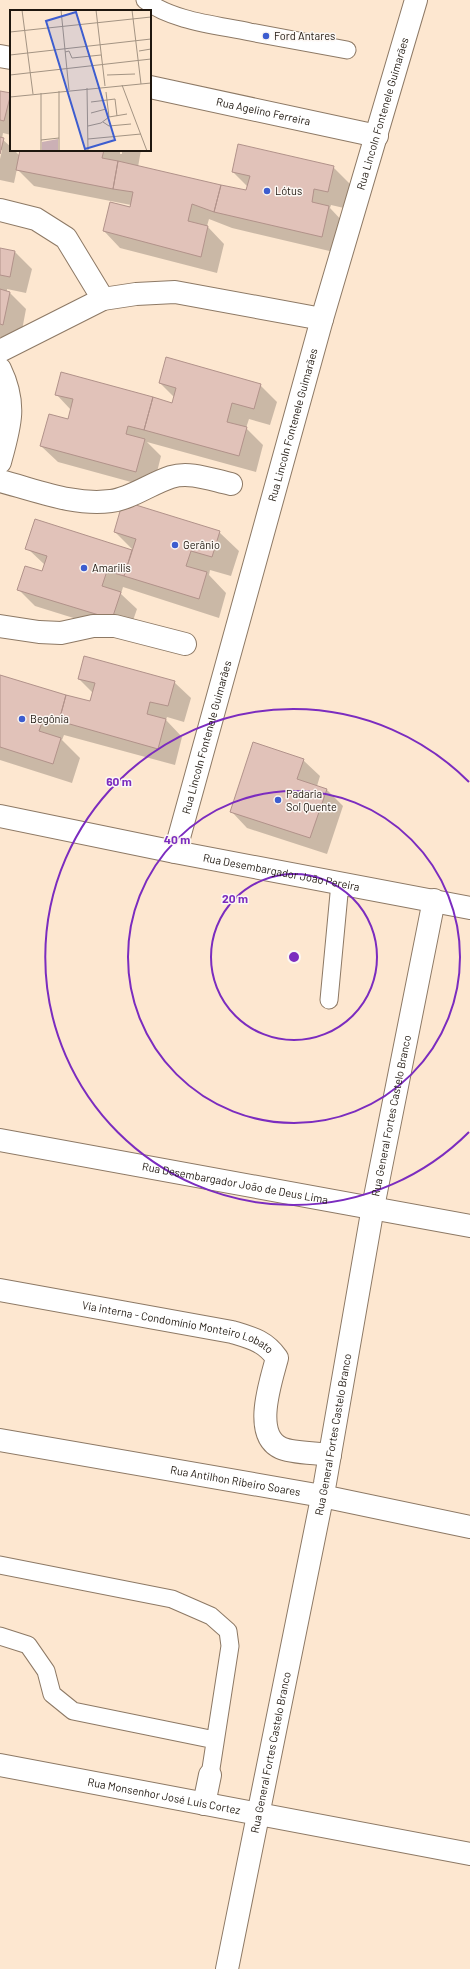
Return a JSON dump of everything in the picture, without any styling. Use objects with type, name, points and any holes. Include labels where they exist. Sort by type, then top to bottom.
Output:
[{"type":"street","name":"Rua Lincoln Fontenele Guimarães","points":[[175,852],[322,319],[416,0]]},
{"type":"street","points":[[0,56],[10,58]]},
{"type":"street","name":"Rua Agelino Ferreira","points":[[151,87],[377,136]]},
{"type":"street","points":[[0,210],[36,219],[66,238],[103,299]]},
{"type":"street","points":[[0,351],[103,299],[136,294],[175,292],[322,319]]},
{"type":"street","points":[[0,369],[7,382],[11,403],[11,420],[0,462]]},
{"type":"street","points":[[0,481],[68,499],[94,503],[113,501],[172,477],[190,475],[231,484]]},
{"type":"street","points":[[0,626],[39,632],[61,633],[93,626],[115,626],[185,644]]},
{"type":"street","name":"Rua Desembargador João Pereira","points":[[0,816],[175,852],[470,908]]},
{"type":"street","name":"Rua General Fortes Castelo Branco","points":[[227,1969],[330,1455],[373,1207],[434,900]]},
{"type":"street","name":"Rua Desembargador João de Deus Lima","points":[[0,1140],[373,1207],[470,1226]]},
{"type":"street","name":"Via interna - Condomínio Monteiro Lobato","points":[[0,1290],[232,1332],[256,1340],[270,1348],[277,1358],[265,1407],[267,1431],[273,1443],[282,1448],[330,1455]]},
{"type":"street","name":"Rua Antilhon Ribeiro Soares","points":[[0,1440],[322,1496],[470,1527]]},
{"type":"street","name":"Rua Monsenhor José Luis Cortez","points":[[0,1765],[470,1854]]},
{"type":"street","points":[[204,1804],[210,1775]]},
{"type":"lane","points":[[145,0],[156,9],[210,24],[347,50]]},
{"type":"lane","points":[[329,1000],[340,883]]},
{"type":"lane","points":[[0,1565],[172,1599],[211,1616],[228,1631],[230,1646],[210,1775]]},
{"type":"lane","points":[[0,1636],[28,1645],[46,1671],[52,1694],[73,1711],[215,1740]]},
{"type":"building","points":[[0,91],[10,93],[10,97],[4,121],[0,120]]},
{"type":"building","points":[[0,137],[4,138],[0,154]]},
{"type":"building","name":"Lótus","points":[[238,144],[334,166],[328,192],[314,189],[312,202],[329,206],[322,237],[214,212],[221,185],[246,190],[250,176],[232,172]]},
{"type":"building","points":[[20,151],[104,151],[102,158],[118,161],[113,189],[16,170]]},
{"type":"building","points":[[118,161],[221,185],[214,212],[192,204],[188,221],[208,226],[201,257],[103,231],[110,202],[130,207],[133,192],[113,189]]},
{"type":"building","points":[[0,248],[15,251],[10,277],[0,275]]},
{"type":"building","points":[[0,289],[10,292],[3,325],[0,324]]},
{"type":"building","points":[[166,357],[261,384],[254,409],[232,403],[227,422],[247,427],[239,456],[144,430],[153,397],[172,403],[176,388],[159,383]]},
{"type":"building","points":[[61,372],[153,397],[144,430],[128,426],[126,434],[145,439],[136,472],[40,446],[49,414],[68,419],[73,399],[55,395]]},
{"type":"building","name":"Gerânio","points":[[123,501],[220,531],[212,557],[191,551],[186,566],[207,572],[199,599],[124,576],[136,539],[114,532]]},
{"type":"building","name":"Amarilis","points":[[35,519],[132,550],[124,576],[107,571],[102,586],[121,592],[112,619],[17,590],[25,566],[42,571],[47,556],[25,549]]},
{"type":"building","points":[[84,656],[175,681],[168,706],[150,702],[147,714],[166,719],[158,749],[59,721],[66,695],[90,701],[95,683],[78,679]]},
{"type":"building","name":"Begônia","points":[[0,675],[66,695],[59,721],[44,717],[39,731],[61,738],[53,764],[0,747]]},
{"type":"building","name":"Padaria Sol Quente","points":[[253,742],[304,759],[297,779],[327,789],[310,838],[230,812]]},
{"type":"place","name":"Ford Antares","points":[[266,36]]},
{"type":"place","name":"Lótus","points":[[267,191]]},
{"type":"place","name":"Gerânio","points":[[175,545]]},
{"type":"place","name":"Amarilis","points":[[84,568]]},
{"type":"place","name":"Begônia","points":[[22,719]]},
{"type":"place","name":"Padaria Sol Quente","points":[[278,800]]}]
